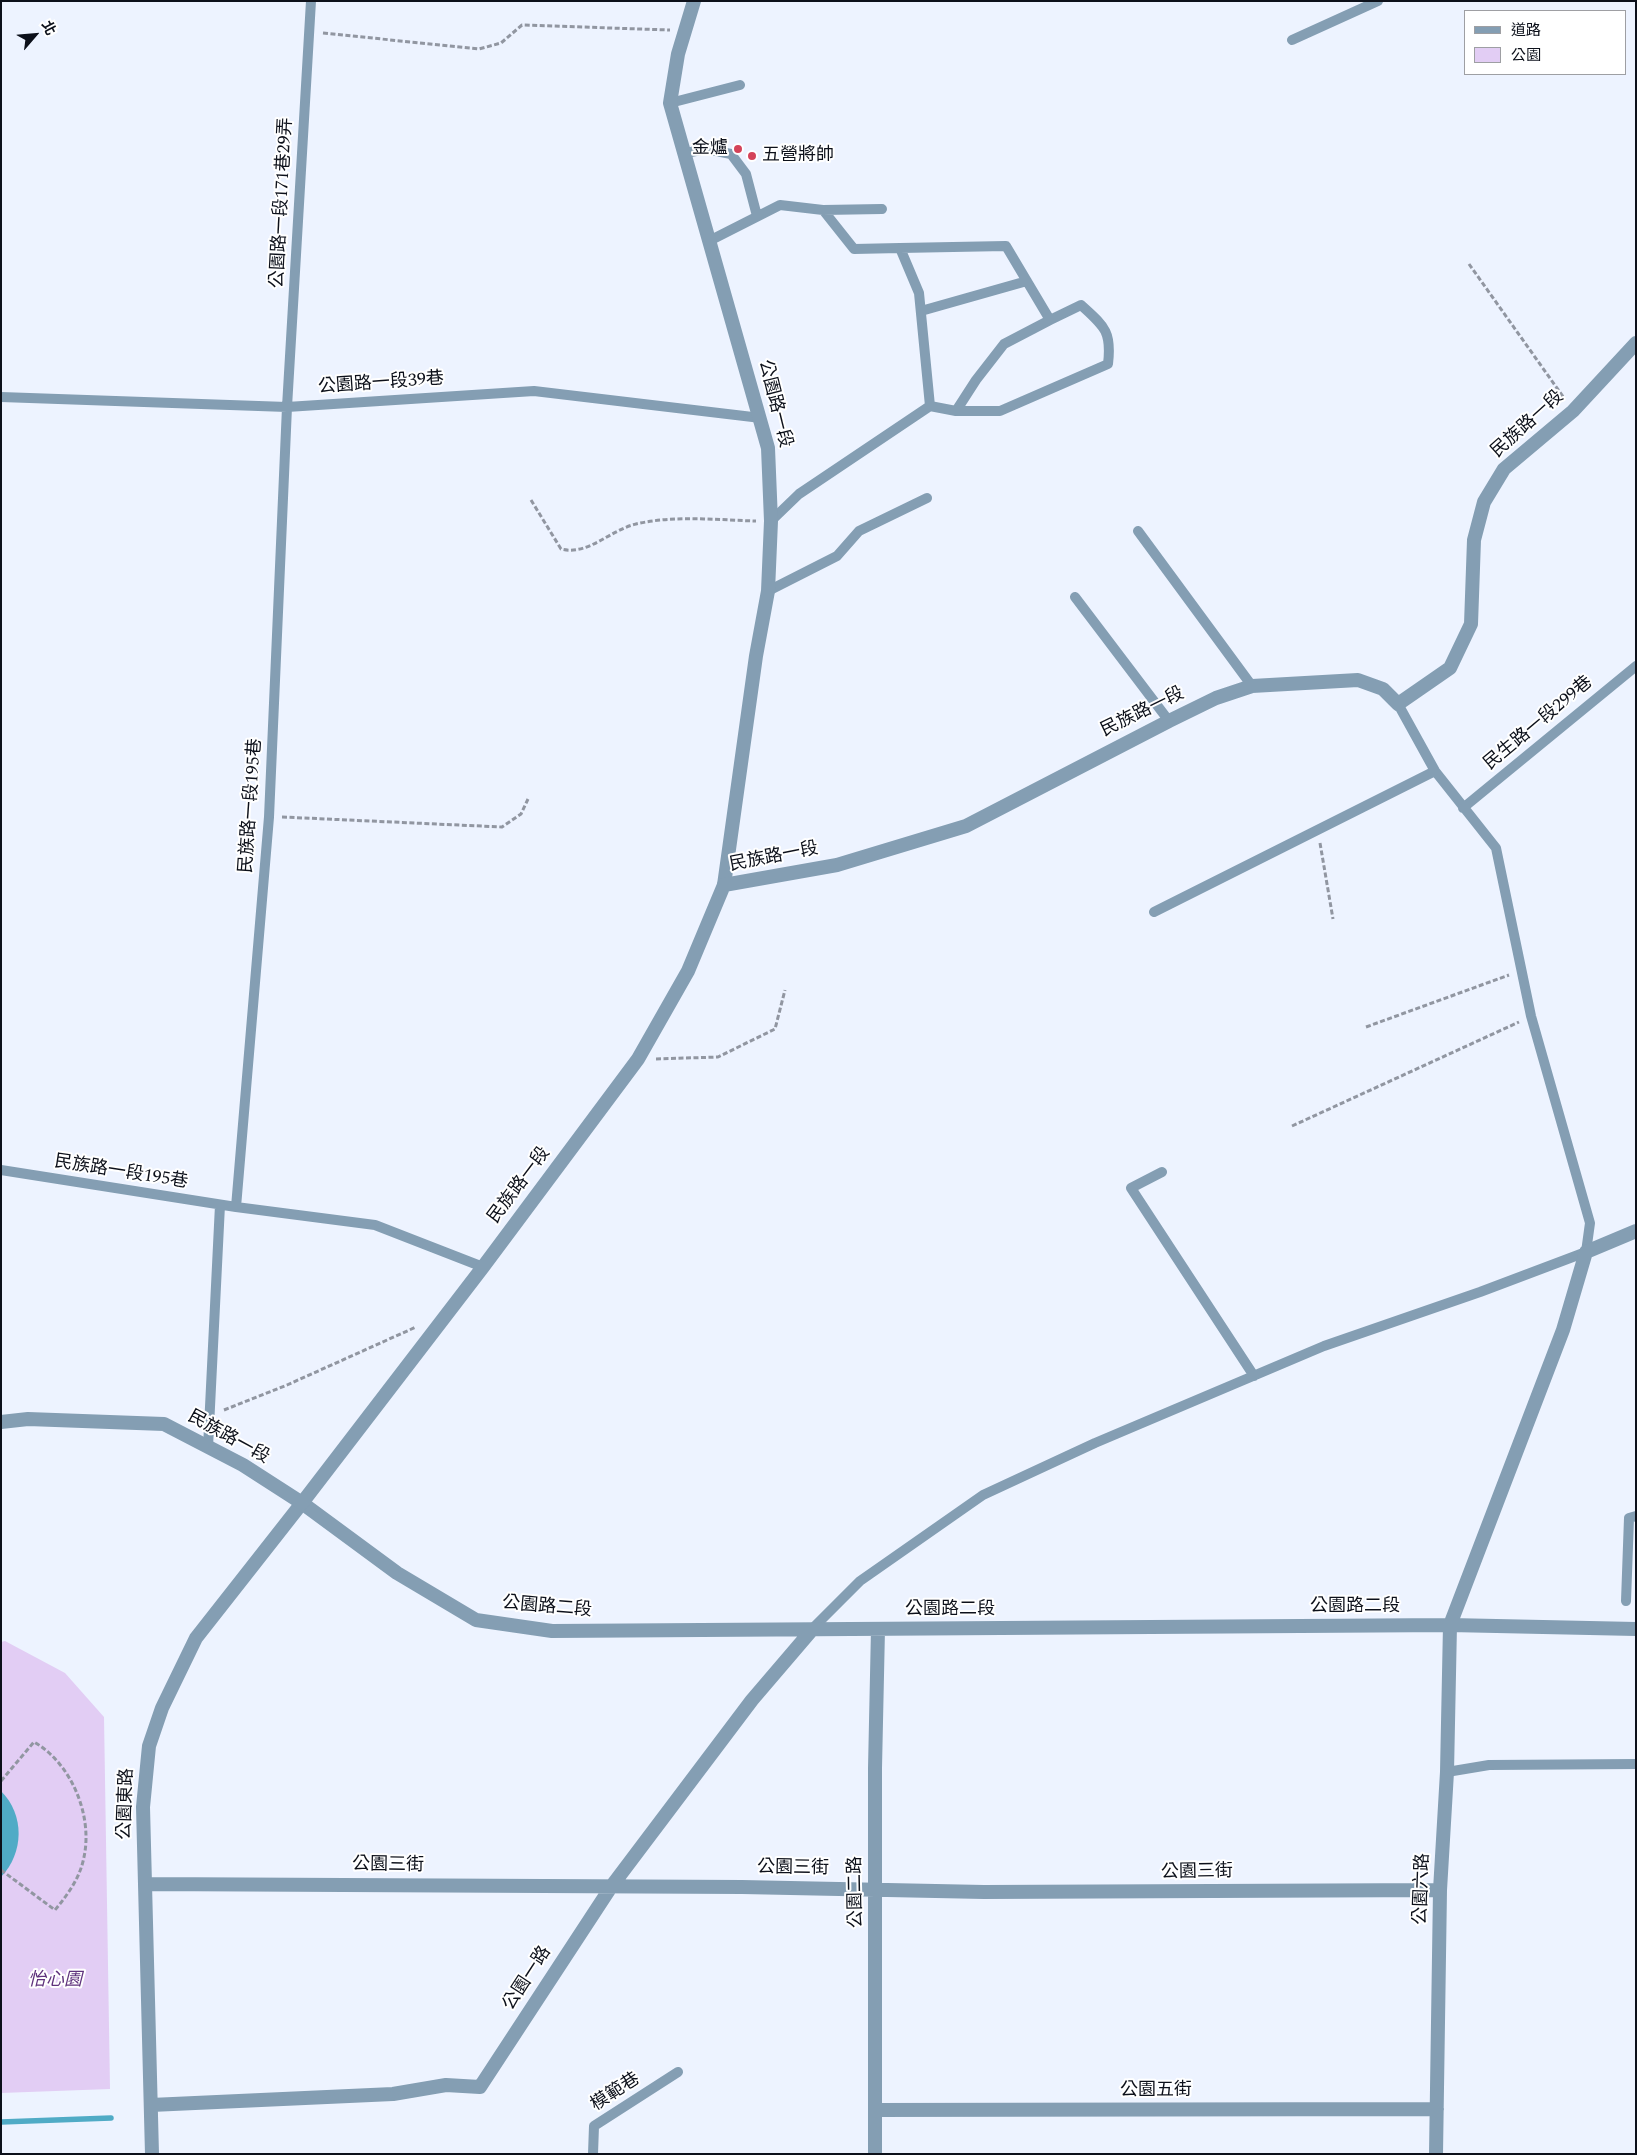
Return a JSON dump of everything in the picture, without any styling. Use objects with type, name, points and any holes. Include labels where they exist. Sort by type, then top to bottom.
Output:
[{"type":"street","name":"公園路一段","points":[[694,1],[678,54],[670,102],[711,240],[768,448],[771,521],[768,591],[756,656],[724,885]]},
{"type":"street","name":"民族路一段","points":[[1,1422],[28,1419],[164,1424],[243,1465],[302,1503],[483,1267],[638,1059],[688,971],[724,885],[837,865],[966,826],[1169,721],[1216,698],[1252,686],[1358,680],[1383,689],[1398,704],[1450,668],[1471,624],[1474,540],[1484,502],[1504,469],[1573,410],[1636,342]]},
{"type":"street","points":[[1586,1252],[1636,1230]]},
{"type":"street","name":"公園六路","points":[[1436,2154],[1440,1890],[1447,1772],[1450,1625],[1563,1330],[1586,1252]]},
{"type":"street","name":"公園路二段","points":[[302,1503],[397,1573],[476,1620],[552,1631],[811,1631],[1450,1625],[1636,1629]]},
{"type":"street","name":"公園東路","points":[[152,2154],[143,1807],[149,1746],[162,1708],[196,1638],[302,1503]]},
{"type":"street","name":"公園二路","points":[[876,2154],[875,1768],[878,1629]]},
{"type":"street","name":"公園一路","points":[[151,2105],[393,2094],[446,2085],[480,2087],[610,1887],[752,1700],[811,1631]]},
{"type":"street","name":"公園三街","points":[[145,1884],[875,1888],[984,1892],[1440,1890]]},
{"type":"street","name":"公園五街","points":[[875,2110],[1437,2109]]},
{"type":"lane","name":"公園路一段171巷29弄","points":[[287,406],[312,1]]},
{"type":"lane","points":[[1292,40],[1378,1]]},
{"type":"lane","points":[[670,102],[740,85]]},
{"type":"lane","points":[[686,153],[706,149],[731,154],[746,174],[758,216]]},
{"type":"lane","points":[[711,240],[780,205],[823,210],[882,209]]},
{"type":"lane","points":[[823,210],[854,249],[1006,246],[1050,320]]},
{"type":"lane","points":[[900,248],[919,293],[930,406]]},
{"type":"lane","points":[[921,310],[1027,281]]},
{"type":"lane","points":[[771,521],[799,494],[930,406],[956,411],[1000,412],[1108,364],[1110,344],[1102,325],[1081,305],[1004,344],[976,380],[956,411]]},
{"type":"lane","name":"公園路一段39巷","points":[[1,398],[287,406],[534,391],[760,418]]},
{"type":"lane","name":"民族路一段195巷","points":[[236,1208],[269,816],[287,406]]},
{"type":"lane","points":[[768,591],[837,556],[859,531],[927,498]]},
{"type":"lane","points":[[1138,532],[1252,686]]},
{"type":"lane","points":[[1075,597],[1169,721]]},
{"type":"lane","name":"民生路一段299巷","points":[[1463,808],[1636,666]]},
{"type":"lane","points":[[811,1631],[860,1581],[983,1495],[1095,1443],[1324,1346],[1480,1292],[1586,1252],[1590,1223],[1531,1016],[1496,848],[1435,772],[1398,704]]},
{"type":"lane","points":[[1154,912],[1435,772]]},
{"type":"lane","name":"民族路一段195巷","points":[[1,1170],[236,1208],[375,1225],[483,1267]]},
{"type":"lane","points":[[1162,1172],[1131,1188],[1254,1376]]},
{"type":"lane","points":[[208,1447],[220,1205]]},
{"type":"lane","points":[[1626,1601],[1629,1518],[1636,1516]]},
{"type":"lane","points":[[1447,1772],[1489,1765],[1636,1764]]},
{"type":"lane","name":"模範巷","points":[[592,2154],[594,2126],[678,2072]]},
{"type":"path","points":[[310,31],[479,49],[501,43],[522,25],[685,30]]},
{"type":"path","points":[[1469,264],[1573,410]]},
{"type":"path","points":[[531,500],[561,549],[574,552],[634,524],[660,520],[771,521]]},
{"type":"path","points":[[269,816],[502,827],[521,814],[528,799]]},
{"type":"path","points":[[1317,830],[1333,918]]},
{"type":"path","points":[[1366,1027],[1521,970]]},
{"type":"path","points":[[638,1059],[718,1057],[776,1029],[785,990]]},
{"type":"path","points":[[1292,1126],[1531,1016]]},
{"type":"path","points":[[210,1416],[287,1385],[422,1324]]},
{"type":"path","points":[[1,1870],[54,1910],[78,1878],[85,1856],[82,1810],[73,1786],[63,1768],[49,1751],[34,1742],[2,1780]]},
{"type":"green space","name":"怡心園","points":[[5,1641],[65,1673],[104,1717],[110,2089],[1,2093],[1,1642]]},
{"type":"water","points":[[1,1791],[14,1811],[18,1822],[19,1834],[14,1857],[1,1877]]},
{"type":"waterway","points":[[1,2122],[111,2118]]},
{"type":"place","name":"金爐","points":[[738,149]]},
{"type":"place","name":"五營將帥","points":[[752,156]]}]
